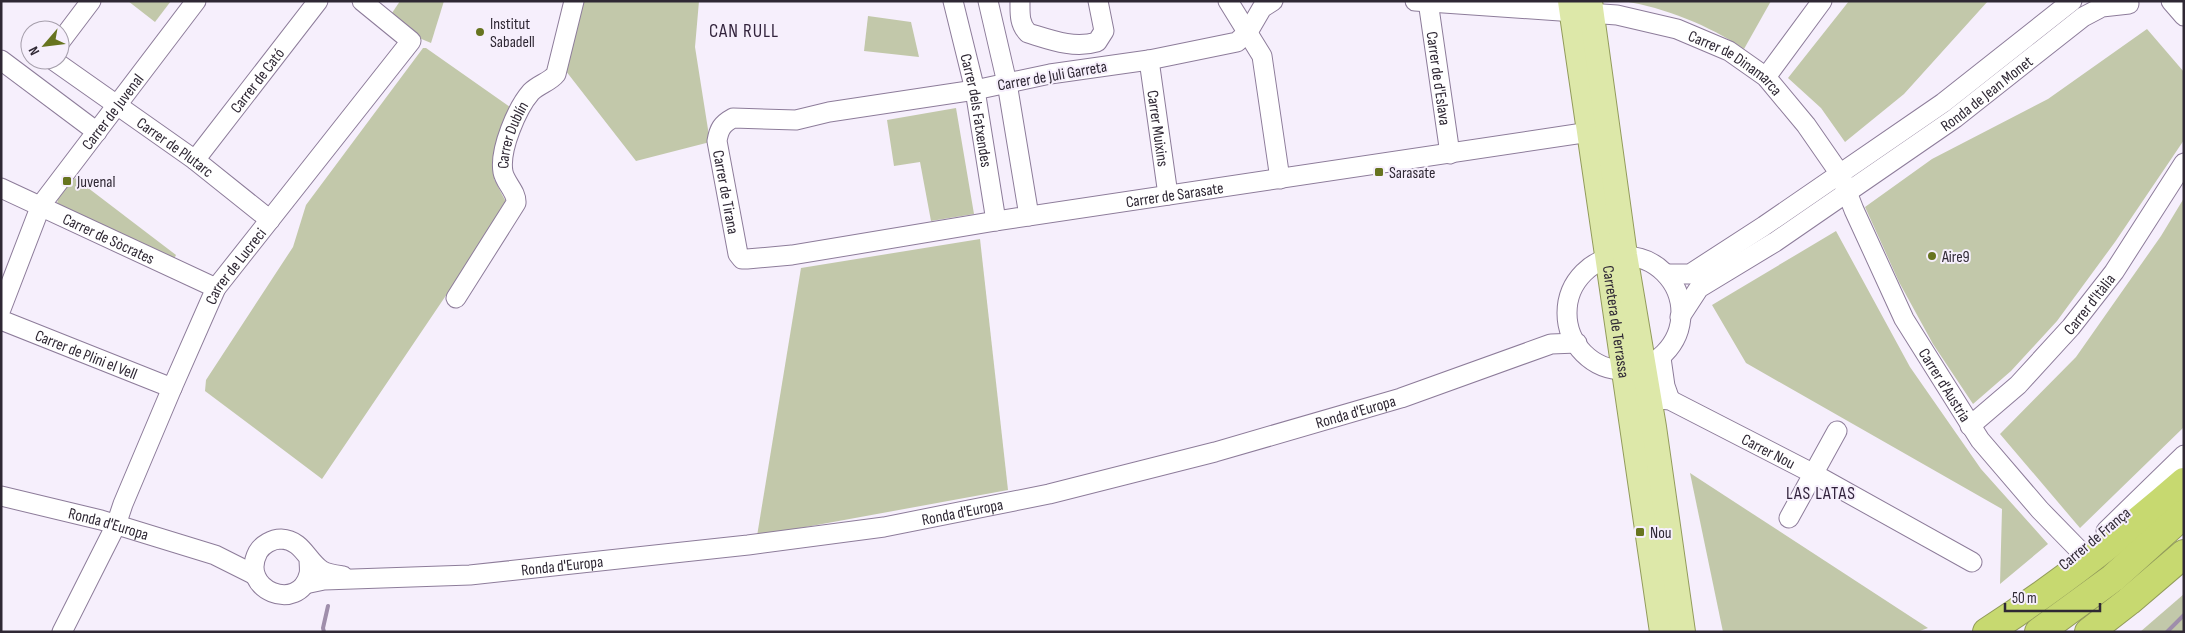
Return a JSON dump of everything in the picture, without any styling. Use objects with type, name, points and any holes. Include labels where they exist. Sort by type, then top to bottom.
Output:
[{"type":"highway","points":[[1987,632],[2062,581],[2184,482]]},
{"type":"highway","points":[[2039,632],[2113,578],[2184,514]]},
{"type":"highway","points":[[2089,632],[2184,554]]},
{"type":"highway","points":[[2119,632],[2156,598],[2172,581],[2184,564]]},
{"type":"main road","name":"Carretera de Terrassa","points":[[1581,7],[1598,62],[1598,131]]},
{"type":"main road","name":"Carretera de Terrassa","points":[[1581,7],[1633,369],[1662,632]]},
{"type":"main road","points":[[1633,369],[1660,399],[1683,632]]},
{"type":"street","points":[[70,29],[92,1]]},
{"type":"street","name":"Carrer de Juvenal","points":[[1,309],[41,205],[196,1]]},
{"type":"street","name":"Carrer de Cató","points":[[195,160],[318,1]]},
{"type":"street","name":"Carrer de Lucreci","points":[[62,632],[116,526],[123,504],[216,288],[411,41],[362,1]]},
{"type":"street","name":"Carrer Dublín","points":[[456,298],[516,203],[516,198],[503,171],[506,145],[520,109],[531,93],[543,83],[553,79],[556,74],[574,1]]},
{"type":"street","name":"Carrer dels Fatxendes","points":[[953,1],[975,90],[996,221]]},
{"type":"street","name":"Carrer dels Fatxendes","points":[[988,1],[1006,82],[1029,216]]},
{"type":"street","points":[[1020,1],[1023,28],[1028,33],[1074,45],[1084,45],[1097,42],[1104,31],[1098,1]]},
{"type":"street","points":[[1228,1],[1262,56],[1280,179]]},
{"type":"street","name":"Carrer de Juli Garreta","points":[[724,123],[733,118],[796,120],[829,112],[975,90],[1050,74],[1149,60],[1237,42],[1248,32],[1262,8],[1273,1]]},
{"type":"street","points":[[1766,77],[1822,1]]},
{"type":"street","name":"Ronda de Jean Monet","points":[[1666,274],[1690,274],[1840,174],[1944,103],[2072,1]]},
{"type":"street","points":[[2171,1],[2184,16]]},
{"type":"street","name":"Carrer de Dinamarca","points":[[1424,2],[1581,7],[1677,29],[1729,51],[1766,77],[1806,125],[1840,174]]},
{"type":"street","name":"Carrer de d'Eslava","points":[[1424,2],[1450,154]]},
{"type":"street","name":"Ronda de Jean Monet","points":[[1680,317],[1698,288],[1775,242],[1955,118],[2083,17],[2102,7],[2131,2]]},
{"type":"street","points":[[1,60],[97,132]]},
{"type":"street","name":"Carrer Muixins","points":[[1149,60],[1168,195]]},
{"type":"street","points":[[30,82],[39,70]]},
{"type":"street","name":"Carrer de Plutarc","points":[[67,70],[195,160],[270,220]]},
{"type":"street","name":"Carrer de Tirana","points":[[724,123],[719,131],[717,141],[738,254],[742,259]]},
{"type":"street","name":"Carrer de Sarasate","points":[[742,259],[792,255],[996,221],[1598,131]]},
{"type":"street","name":"Carrer d'Itàlia","points":[[1970,426],[2018,385],[2071,327],[2114,272],[2184,163]]},
{"type":"street","points":[[1840,174],[1848,193]]},
{"type":"street","name":"Carrer de Sòcrates","points":[[1,188],[216,288]]},
{"type":"street","name":"Carrer d'Austria","points":[[1848,193],[1904,319],[1970,426],[2040,510],[2081,552]]},
{"type":"street","points":[[1633,369],[1672,343],[1680,317],[1679,295],[1666,274],[1648,261],[1616,256],[1589,267],[1573,285],[1567,309],[1567,325],[1577,343],[1594,361],[1633,369],[1665,386],[1660,399]]},
{"type":"street","name":"Carrer de Plini el Vell","points":[[1,320],[172,388]]},
{"type":"street","points":[[1551,344],[1567,325]]},
{"type":"street","name":"Ronda d'Europa","points":[[1,496],[50,507],[215,555],[255,575],[263,588],[276,595],[287,595],[296,591],[304,584],[324,580],[470,575],[748,545],[894,525],[1049,494],[1215,452],[1401,398],[1551,344],[1577,343]]},
{"type":"street","name":"Carrer Nou","points":[[1660,399],[1814,474],[1972,562]]},
{"type":"street","points":[[1790,518],[1837,431]]},
{"type":"street","name":"Carrer de França","points":[[1973,632],[2081,552],[2112,526],[2184,455]]},
{"type":"street","name":"Ronda d'Europa","points":[[215,555],[259,550],[266,544],[278,539],[292,541],[303,548],[309,559],[321,570],[354,579]]},
{"type":"street","points":[[255,575],[254,561],[259,550]]},
{"type":"street","points":[[304,584],[309,574],[309,559]]},
{"type":"green space","points":[[128,1],[171,1],[155,22]]},
{"type":"green space","points":[[400,1],[444,1],[431,43],[412,35],[390,16]]},
{"type":"green space","points":[[580,1],[699,1],[695,47],[710,142],[636,161],[562,66]]},
{"type":"green space","points":[[1623,1],[1771,1],[1744,49],[1716,32],[1671,13]]},
{"type":"green space","points":[[1849,1],[1988,1],[1904,94],[1845,142],[1821,108],[1788,78]]},
{"type":"green space","points":[[868,16],[911,22],[919,57],[864,51]]},
{"type":"green space","points":[[2147,29],[2184,72],[2184,140],[2115,242],[2057,321],[2011,371],[1973,404],[1933,344],[1899,282],[1865,207],[1932,159],[2048,99]]},
{"type":"green space","points":[[423,48],[426,48],[513,109],[494,179],[506,202],[451,288],[322,479],[205,391],[206,380],[293,247],[306,205]]},
{"type":"green space","points":[[956,108],[974,214],[931,221],[920,162],[894,166],[887,120]]},
{"type":"green space","points":[[75,178],[176,255],[174,259],[57,206],[58,197]]},
{"type":"green space","points":[[2184,198],[2184,427],[2080,528],[2000,434],[2076,357],[2161,236]]},
{"type":"green space","points":[[1836,231],[1910,367],[1981,469],[2048,544],[2000,584],[2002,509],[1746,363],[1712,305]]},
{"type":"green space","points":[[980,239],[1008,490],[757,536],[801,268]]},
{"type":"green space","points":[[1690,473],[1928,628],[1917,632],[1723,632]]},
{"type":"green space","points":[[2184,594],[2184,632],[2140,632]]},
{"type":"waterway","points":[[324,632],[323,628],[328,606]]},
{"type":"waterway","points":[[2167,632],[2184,615]]},
{"type":"place","name":"Institut Sabadell","points":[[480,32]]},
{"type":"place","name":"Sarasate","points":[[1379,172]]},
{"type":"place","name":"Juvenal","points":[[67,181]]},
{"type":"place","name":"Aire9","points":[[1932,256]]},
{"type":"place","name":"Nou","points":[[1640,532]]},
{"type":"district","name":"CAN RULL","points":[[744,30]]},
{"type":"district","name":"LAS LATAS","points":[[1821,493]]}]
